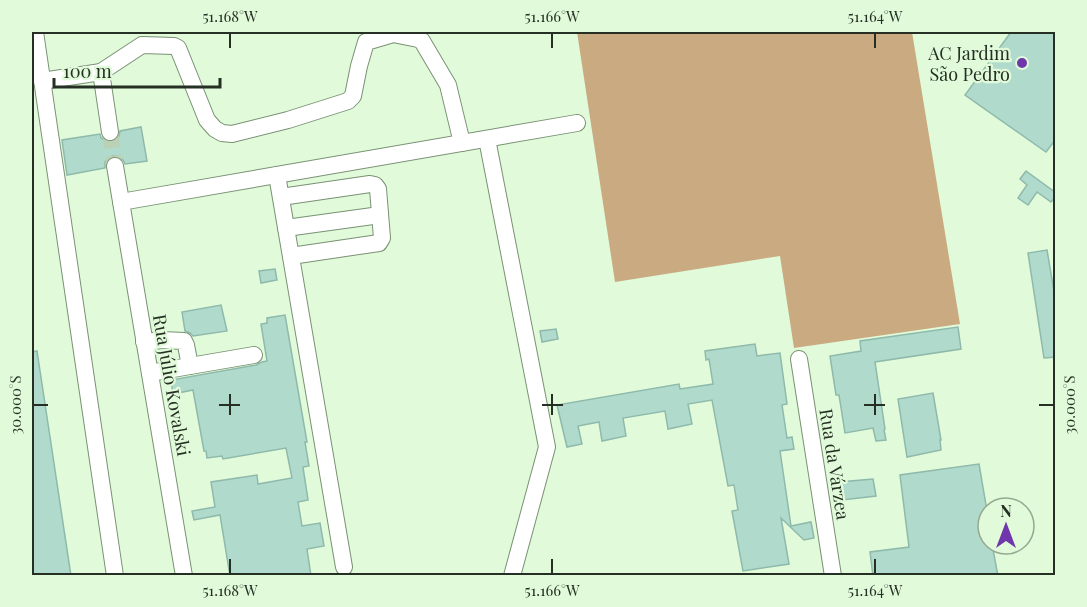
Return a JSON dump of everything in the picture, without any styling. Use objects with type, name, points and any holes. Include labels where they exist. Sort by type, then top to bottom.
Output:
[{"type":"lane","points":[[35,32],[114,576]]},
{"type":"lane","points":[[42,81],[101,72],[142,45],[174,46],[178,48],[207,120],[222,133],[232,134],[288,120],[348,101],[353,96],[366,42],[393,34],[420,40],[448,85],[462,143]]},
{"type":"lane","points":[[101,72],[110,132]]},
{"type":"lane","points":[[120,202],[577,123]]},
{"type":"lane","points":[[487,139],[547,447],[512,576]]},
{"type":"lane","name":"Rua Júlio Kovalski","points":[[115,166],[184,576]]},
{"type":"lane","points":[[277,175],[344,567]]},
{"type":"lane","points":[[281,196],[373,184],[378,189],[382,238],[379,243],[291,256]]},
{"type":"lane","points":[[286,228],[380,215]]},
{"type":"lane","points":[[144,342],[184,341],[190,366]]},
{"type":"lane","points":[[150,373],[254,355]]},
{"type":"lane","name":"Rua da Várzea","points":[[799,359],[833,576]]},
{"type":"shaded area","points":[[577,32],[912,32],[960,324],[794,348],[780,256],[615,282]]},
{"type":"building","name":"AC Jardim São Pedro","points":[[1011,32],[1056,32],[1056,139],[1046,152],[965,95]]},
{"type":"building","points":[[141,127],[147,161],[125,164],[119,156],[113,156],[105,162],[105,168],[67,175],[62,140],[100,134],[101,138],[112,142],[116,141],[120,131]]},
{"type":"building","points":[[1026,171],[1056,193],[1051,202],[1037,192],[1028,205],[1018,198],[1027,185],[1020,179]]},
{"type":"building","points":[[1047,250],[1056,303],[1056,357],[1044,358],[1028,253]]},
{"type":"building","points":[[275,269],[277,280],[261,283],[259,271]]},
{"type":"building","points":[[221,305],[227,331],[193,336],[185,331],[182,312]]},
{"type":"building","points":[[285,315],[309,466],[303,467],[308,500],[298,502],[302,526],[320,523],[324,546],[307,549],[311,576],[230,576],[220,515],[194,520],[192,511],[215,507],[211,482],[257,475],[258,484],[292,478],[286,448],[223,459],[222,456],[207,458],[193,390],[173,394],[171,380],[267,361],[261,324],[267,323],[267,318]]},
{"type":"building","points":[[958,327],[961,349],[875,362],[886,440],[876,441],[873,428],[845,433],[830,356],[861,351],[860,341]]},
{"type":"building","points":[[556,329],[558,339],[542,342],[540,331]]},
{"type":"building","points":[[755,344],[757,356],[780,353],[787,404],[782,405],[787,438],[792,437],[794,449],[780,451],[791,526],[811,522],[814,538],[804,540],[781,518],[789,564],[743,571],[732,511],[738,510],[734,485],[728,486],[712,400],[688,404],[692,424],[668,429],[665,411],[623,418],[626,436],[602,441],[599,422],[578,426],[582,444],[567,447],[557,405],[679,384],[680,389],[713,384],[709,359],[706,360],[705,351]]},
{"type":"building","points":[[37,351],[71,576],[32,576],[32,352]]},
{"type":"building","points":[[933,393],[941,450],[907,457],[898,399]]},
{"type":"building","points":[[979,464],[984,496],[976,496],[976,556],[994,556],[998,576],[873,576],[870,552],[909,547],[900,475]]},
{"type":"building","points":[[873,479],[876,496],[842,500],[839,482]]},
{"type":"tunnel","points":[[110,132],[115,166]]},
{"type":"place","name":"AC Jardim São Pedro","points":[[1022,63]]}]
